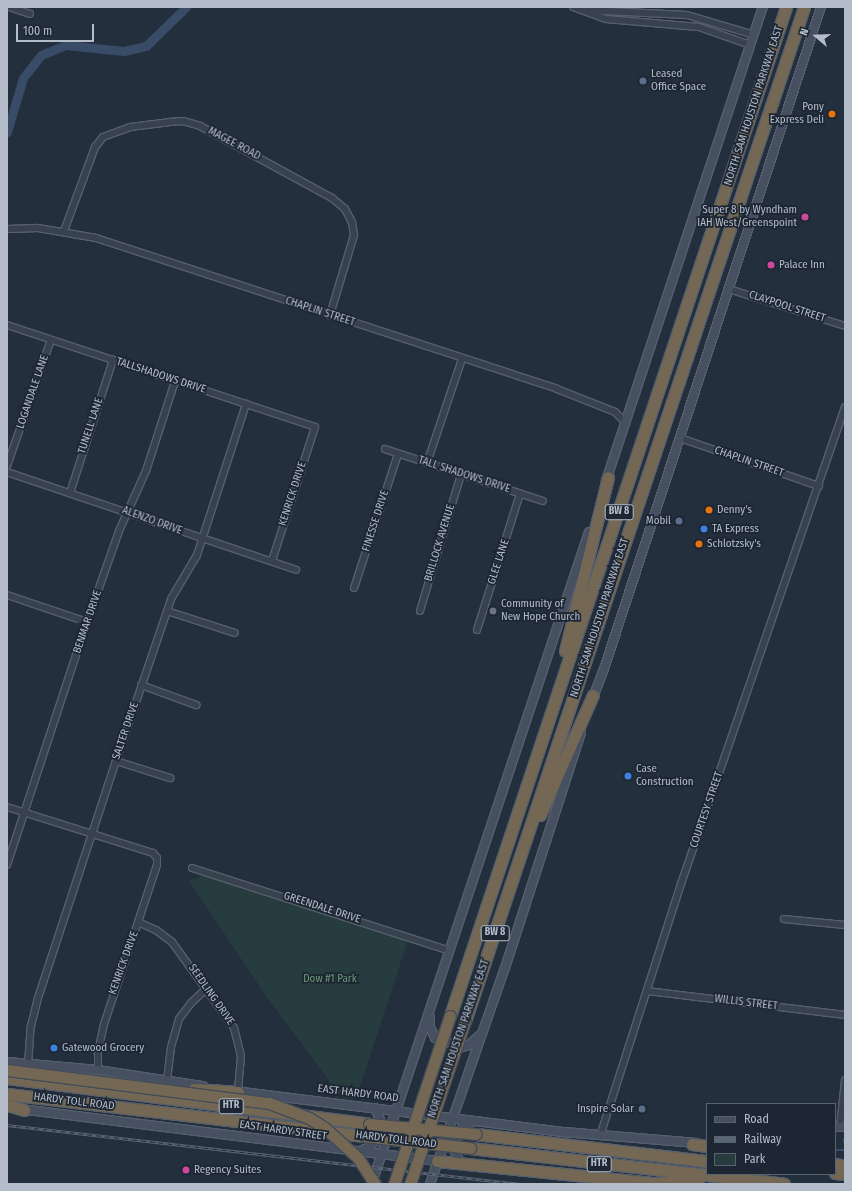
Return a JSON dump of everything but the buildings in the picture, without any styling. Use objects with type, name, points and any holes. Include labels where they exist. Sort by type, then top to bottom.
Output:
[{"type":"highway","name":"NORTH SAM HOUSTON PARKWAY EAST","points":[[394,1184],[786,7]]},
{"type":"highway","name":"NORTH SAM HOUSTON PARKWAY EAST","points":[[410,1184],[804,7]]},
{"type":"highway","points":[[510,839],[565,650],[608,477]]},
{"type":"highway","points":[[524,845],[552,791],[593,695]]},
{"type":"highway","points":[[7,1070],[269,1103],[309,1118],[325,1128],[358,1158],[373,1184]]},
{"type":"highway","name":"HARDY TOLL ROAD","points":[[7,1078],[369,1124],[476,1134],[706,1162]]},
{"type":"highway","points":[[93,1088],[180,1088],[238,1092]]},
{"type":"highway","name":"HARDY TOLL ROAD","points":[[7,1094],[729,1179],[784,1184]]},
{"type":"highway","points":[[7,1106],[24,1110]]},
{"type":"highway","points":[[692,1144],[706,1146]]},
{"type":"highway","points":[[437,1161],[655,1183],[729,1179]]},
{"type":"main road","name":"NORTH SAM HOUSTON PARKWAY EAST","points":[[373,1184],[381,1155],[626,423],[763,7]]},
{"type":"main road","name":"NORTH SAM HOUSTON PARKWAY EAST","points":[[430,1184],[680,438],[821,7]]},
{"type":"main road","points":[[432,1006],[429,1025],[435,1038],[460,1047],[475,1041],[482,1031]]},
{"type":"main road","name":"EAST HARDY ROAD","points":[[7,1062],[98,1070],[238,1092],[600,1136],[692,1144],[706,1142]]},
{"type":"main road","points":[[357,1152],[369,1147],[374,1142],[381,1122],[375,1108]]},
{"type":"main road","name":"EAST HARDY STREET","points":[[24,1110],[437,1161]]},
{"type":"main road","points":[[461,1164],[453,1148],[463,1126],[475,1121]]},
{"type":"street","points":[[9,7],[30,14]]},
{"type":"street","points":[[573,7],[606,19],[695,26],[750,45]]},
{"type":"street","points":[[582,10],[687,16],[754,35]]},
{"type":"street","name":"MAGEE ROAD","points":[[64,231],[95,147],[103,138],[125,129],[169,122],[183,121],[200,126],[332,198],[345,209],[352,222],[354,235],[330,315]]},
{"type":"street","name":"CHAPLIN STREET","points":[[7,229],[38,228],[64,231],[96,238],[556,389],[615,412],[626,423]]},
{"type":"street","name":"CLAYPOOL STREET","points":[[729,289],[845,326]]},
{"type":"street","name":"TALLSHADOWS DRIVE","points":[[7,325],[315,427]]},
{"type":"street","name":"LOGANDALE LANE","points":[[7,466],[51,340]]},
{"type":"street","points":[[428,463],[462,359]]},
{"type":"street","name":"TUNELL LANE","points":[[70,492],[113,360]]},
{"type":"street","name":"BENMAR DRIVE","points":[[7,865],[87,622],[146,471],[176,381]]},
{"type":"street","name":"SALTER DRIVE","points":[[28,1065],[31,1026],[38,998],[116,761],[175,590],[193,563],[202,539],[246,404]]},
{"type":"street","name":"COURTESY STREET","points":[[600,1136],[750,679],[845,407]]},
{"type":"street","name":"KENRICK DRIVE","points":[[272,561],[315,427]]},
{"type":"street","name":"CHAPLIN STREET","points":[[680,438],[818,486]]},
{"type":"street","name":"TALL SHADOWS DRIVE","points":[[385,449],[543,501]]},
{"type":"street","name":"FINESSE DRIVE","points":[[354,588],[398,454]]},
{"type":"street","name":"ALENZO DRIVE","points":[[7,472],[129,512],[202,539],[296,570]]},
{"type":"street","name":"BRILLOCK AVENUE","points":[[420,611],[461,474]]},
{"type":"street","name":"GLEE LANE","points":[[477,630],[520,494]]},
{"type":"street","points":[[7,596],[87,622]]},
{"type":"street","points":[[167,612],[235,633]]},
{"type":"street","points":[[142,686],[196,705]]},
{"type":"street","points":[[116,761],[170,778]]},
{"type":"street","points":[[7,807],[92,835]]},
{"type":"street","name":"KENRICK DRIVE","points":[[92,835],[153,853],[157,858],[157,865],[104,1024],[98,1053],[98,1070]]},
{"type":"street","name":"GREENDALE DRIVE","points":[[192,868],[206,871],[450,951]]},
{"type":"street","points":[[784,919],[845,925]]},
{"type":"street","name":"SEEDLING DRIVE","points":[[138,922],[156,930],[172,942],[207,988],[238,1037],[241,1060],[238,1092]]},
{"type":"street","points":[[167,1080],[176,1026],[187,1008],[207,988]]},
{"type":"street","name":"WILLIS STREET","points":[[647,991],[845,1015]]},
{"type":"street","points":[[840,1127],[845,1080]]},
{"type":"green space","name":"Dow #1 Park","points":[[207,874],[408,940],[356,1099],[342,1098],[266,996],[189,881]]},
{"type":"waterway","points":[[7,132],[23,78],[41,55],[66,45],[124,51],[146,46],[186,7]]},
{"type":"waterway","points":[[845,1148],[845,1154]]},
{"type":"waterway","points":[[836,1150],[844,1150]]},
{"type":"railway","points":[[7,1125],[520,1184]]},
{"type":"place","name":"Leased Office Space","points":[[643,81]]},
{"type":"place","name":"Pony Express Deli","points":[[832,114]]},
{"type":"place","name":"Super 8 by Wyndham IAH West/Greenspoint","points":[[805,217]]},
{"type":"place","name":"Palace Inn","points":[[771,265]]},
{"type":"place","name":"Denny's","points":[[709,510]]},
{"type":"place","name":"Mobil","points":[[679,521]]},
{"type":"place","name":"TA Express","points":[[704,529]]},
{"type":"place","name":"Schlotzsky's","points":[[699,544]]},
{"type":"place","name":"Community of New Hope Church","points":[[493,611]]},
{"type":"place","name":"Case Construction","points":[[628,776]]},
{"type":"place","name":"Gatewood Grocery","points":[[54,1048]]},
{"type":"place","name":"Inspire Solar","points":[[642,1109]]},
{"type":"place","name":"Regency Suites","points":[[186,1170]]}]
